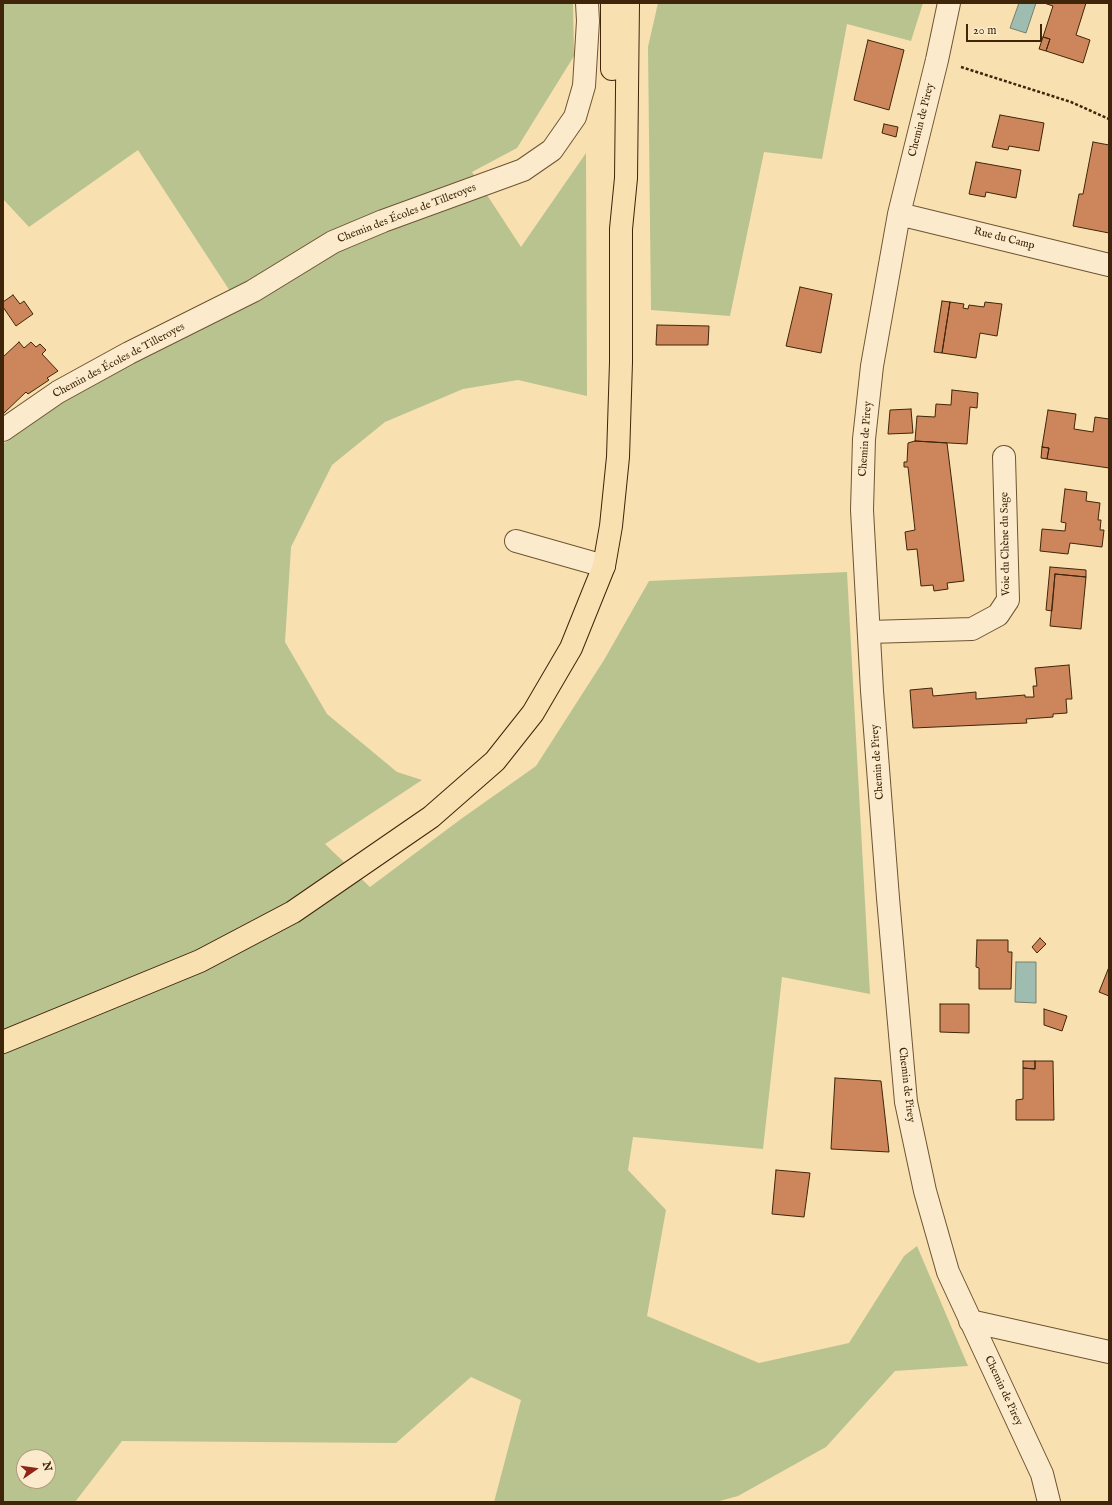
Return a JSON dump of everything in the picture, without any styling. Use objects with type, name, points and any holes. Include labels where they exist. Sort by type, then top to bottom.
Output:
[{"type":"main road","points":[[612,3],[613,182],[621,229]]},
{"type":"main road","points":[[3,1042],[200,961],[286,916],[431,817],[495,761],[533,713],[571,648],[604,566],[611,526],[618,457],[621,229],[626,178],[628,3]]},
{"type":"street","name":"Chemin des Écoles de Tilleroyes","points":[[3,430],[58,392],[129,353],[253,292],[333,242],[383,221],[523,170],[552,150],[574,118],[584,86],[587,3]]},
{"type":"street","name":"Chemin de Pirey","points":[[949,3],[937,60],[899,214],[872,366],[864,439],[862,510],[869,632],[888,898],[906,1102],[925,1191],[948,1272],[1042,1474],[1049,1502]]},
{"type":"street","name":"Rue du Camp","points":[[899,214],[1109,265]]},
{"type":"street","name":"Voie du Chène du Sage","points":[[869,632],[972,630],[998,615],[1008,600],[1004,457]]},
{"type":"street","points":[[516,541],[604,566]]},
{"type":"street","points":[[970,1321],[1109,1352]]},
{"type":"path","points":[[937,60],[1071,102],[1109,119]]},
{"type":"green space","points":[[3,3],[573,3],[574,56],[517,148],[472,172],[521,247],[586,153],[587,396],[518,380],[463,389],[385,422],[332,465],[291,547],[285,642],[327,714],[397,772],[422,780],[325,844],[370,887],[461,819],[536,766],[604,660],[649,581],[847,572],[870,994],[782,977],[763,1149],[633,1137],[628,1170],[666,1210],[647,1316],[759,1363],[849,1343],[904,1256],[917,1246],[968,1366],[895,1371],[826,1447],[738,1496],[716,1502],[494,1502],[521,1400],[471,1377],[396,1443],[122,1441],[75,1502],[3,1502],[3,444],[73,393],[239,305],[138,150],[29,227],[3,199]]},
{"type":"green space","points":[[658,3],[923,3],[911,41],[847,24],[822,159],[764,152],[730,316],[651,310],[648,47]]},
{"type":"shaded area","points":[[1019,3],[1036,3],[1026,33],[1010,28]]},
{"type":"shaded area","points":[[1016,962],[1036,962],[1036,1003],[1015,1002]]},
{"type":"building","points":[[1044,3],[1086,3],[1076,35],[1090,40],[1083,63],[1046,51],[1050,39],[1043,37],[1053,6]]},
{"type":"building","points":[[1043,37],[1050,39],[1046,51],[1039,49]]},
{"type":"building","points":[[868,40],[904,50],[889,110],[854,100]]},
{"type":"building","points":[[1000,115],[1044,123],[1039,151],[1009,146],[1008,150],[992,147]]},
{"type":"building","points":[[884,124],[898,127],[896,137],[882,133]]},
{"type":"building","points":[[1093,142],[1109,145],[1109,233],[1073,226],[1079,194],[1083,194]]},
{"type":"building","points":[[976,162],[1021,170],[1016,198],[986,192],[985,197],[969,194]]},
{"type":"building","points":[[800,287],[832,294],[821,353],[786,346]]},
{"type":"building","points":[[13,295],[20,304],[24,301],[33,314],[16,326],[3,307],[3,302]]},
{"type":"building","points":[[942,301],[950,302],[942,353],[934,352]]},
{"type":"building","points":[[950,302],[964,304],[963,308],[968,309],[969,305],[984,307],[985,302],[1002,304],[997,336],[980,333],[976,358],[942,353]]},
{"type":"building","points":[[657,325],[709,326],[708,345],[656,345]]},
{"type":"building","points":[[19,342],[24,348],[31,342],[36,347],[40,344],[46,350],[42,354],[58,371],[47,378],[49,380],[28,394],[26,392],[3,414],[3,357]]},
{"type":"building","points":[[952,390],[978,393],[977,408],[970,407],[967,444],[915,441],[917,416],[935,417],[936,404],[951,405]]},
{"type":"building","points":[[911,409],[913,433],[888,434],[890,410]]},
{"type":"building","points":[[1048,410],[1076,414],[1074,429],[1093,432],[1095,417],[1109,419],[1109,468],[1047,459],[1049,448],[1042,447]]},
{"type":"building","points":[[915,441],[947,443],[964,581],[947,583],[948,589],[934,591],[933,585],[921,586],[917,549],[907,550],[905,532],[915,530],[908,467],[904,467],[904,462],[907,462],[908,443]]},
{"type":"building","points":[[1042,447],[1049,448],[1047,459],[1041,458]]},
{"type":"building","points":[[1065,489],[1087,492],[1086,501],[1100,503],[1098,520],[1101,520],[1100,530],[1104,530],[1102,547],[1070,543],[1068,554],[1040,551],[1042,529],[1065,531],[1066,523],[1061,522]]},
{"type":"building","points":[[1050,567],[1086,570],[1086,577],[1055,574],[1052,611],[1046,610]]},
{"type":"building","points":[[1055,574],[1086,577],[1081,629],[1050,626]]},
{"type":"building","points":[[1069,665],[1072,699],[1066,699],[1067,713],[1053,714],[1053,717],[1026,719],[1027,723],[913,728],[910,690],[932,688],[933,696],[976,692],[976,699],[1025,695],[1025,697],[1034,697],[1033,686],[1037,686],[1035,668]]},
{"type":"building","points":[[1040,938],[1046,944],[1037,953],[1032,947]]},
{"type":"building","points":[[977,940],[1008,940],[1008,952],[1012,952],[1011,989],[979,989],[979,968],[976,967]]},
{"type":"building","points":[[1109,967],[1109,996],[1099,992]]},
{"type":"building","points":[[940,1004],[969,1004],[969,1033],[940,1032]]},
{"type":"building","points":[[1044,1009],[1067,1016],[1062,1031],[1044,1025]]},
{"type":"building","points":[[1023,1061],[1035,1061],[1035,1069],[1023,1068]]},
{"type":"building","points":[[1035,1061],[1053,1061],[1054,1120],[1016,1120],[1016,1100],[1023,1099],[1023,1068],[1035,1069]]},
{"type":"building","points":[[835,1078],[881,1081],[889,1152],[831,1149]]},
{"type":"building","points":[[776,1170],[810,1173],[804,1217],[772,1214]]}]
